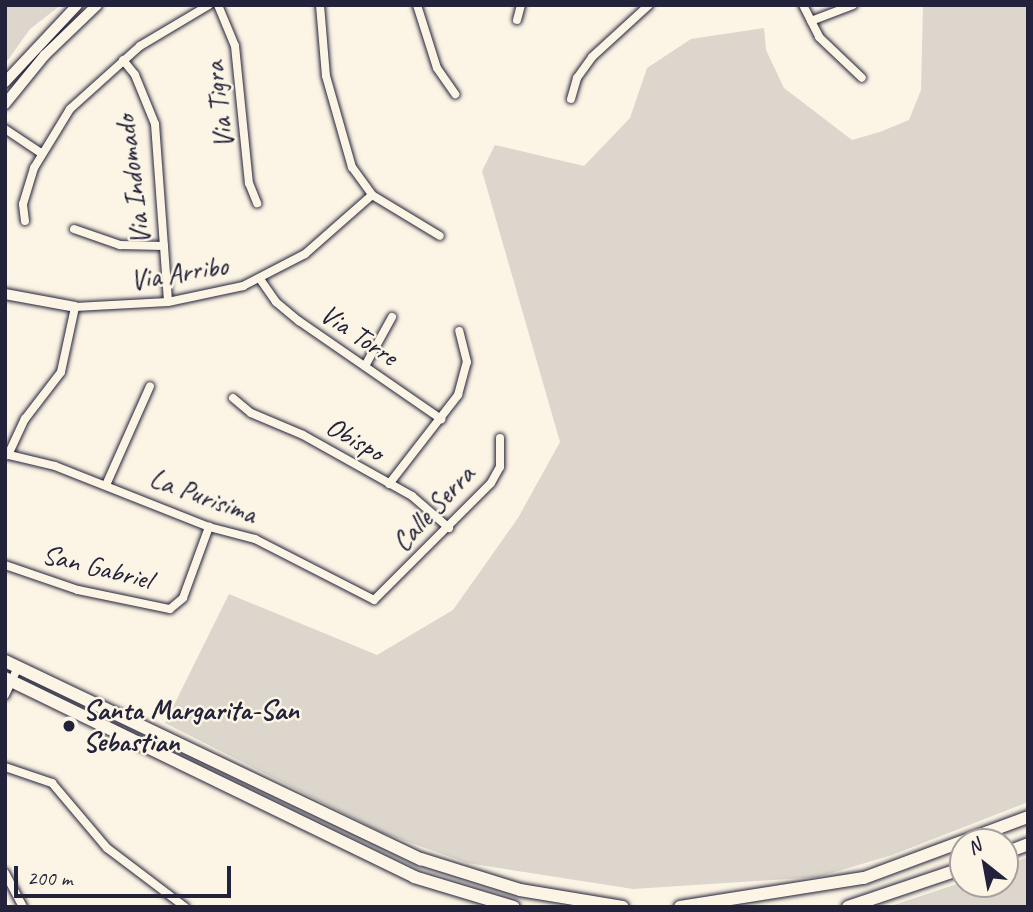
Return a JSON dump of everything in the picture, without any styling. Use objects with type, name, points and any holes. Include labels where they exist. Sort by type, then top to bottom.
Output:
[{"type":"main road","points":[[5,82],[77,5]]},
{"type":"main road","points":[[5,104],[55,43],[97,5]]},
{"type":"main road","points":[[5,661],[421,859],[520,890],[623,907]]},
{"type":"main road","points":[[8,680],[414,877],[514,907]]},
{"type":"main road","points":[[688,906],[815,888],[864,878],[1028,817]]},
{"type":"main road","points":[[848,907],[949,873]]},
{"type":"street","points":[[25,221],[23,204],[41,153],[70,109],[122,60],[209,5]]},
{"type":"street","name":"Via Tigra","points":[[218,5],[235,46],[249,183],[257,203]]},
{"type":"street","points":[[320,5],[326,76],[352,166],[372,195],[440,236]]},
{"type":"street","points":[[417,5],[437,68],[455,94]]},
{"type":"street","points":[[517,20],[521,5]]},
{"type":"street","points":[[571,99],[592,57],[638,9],[649,5]]},
{"type":"street","points":[[803,5],[832,53],[862,78]]},
{"type":"street","points":[[811,21],[853,5]]},
{"type":"street","name":"Via Indomado","points":[[122,60],[135,75],[155,124],[168,302]]},
{"type":"street","points":[[5,129],[41,153]]},
{"type":"street","name":"Via Arribo","points":[[5,294],[75,307],[168,302],[204,297],[260,279],[328,237],[372,195]]},
{"type":"street","points":[[74,229],[120,245],[164,246]]},
{"type":"street","name":"Via Torre","points":[[260,279],[276,302],[299,321],[441,419]]},
{"type":"street","points":[[7,454],[25,419],[61,372],[75,307]]},
{"type":"street","points":[[365,366],[392,317]]},
{"type":"street","points":[[389,484],[441,419],[464,380],[466,348],[459,331]]},
{"type":"street","points":[[106,485],[150,386]]},
{"type":"street","name":"Obispo","points":[[233,398],[251,413],[303,435],[412,496],[450,528]]},
{"type":"street","name":"Calle Serra","points":[[377,599],[450,528],[491,483],[500,467],[500,438]]},
{"type":"street","name":"La Purisima","points":[[7,454],[106,485],[209,527],[255,539],[366,598],[377,599]]},
{"type":"street","name":"San Gabriel","points":[[5,565],[78,590],[170,609],[183,598],[209,527]]},
{"type":"street","points":[[5,695],[8,680],[18,667]]},
{"type":"street","points":[[5,767],[52,783],[107,848],[185,907]]},
{"type":"street","points":[[5,873],[23,907]]},
{"type":"shaded area","points":[[5,5],[61,5],[30,29],[5,64]]},
{"type":"shaded area","points":[[923,5],[1028,5],[1028,802],[961,828],[949,828],[949,833],[892,855],[818,877],[633,889],[467,863],[383,833],[165,723],[229,594],[377,655],[453,610],[518,518],[560,442],[482,171],[495,145],[584,166],[630,118],[647,68],[691,39],[764,28],[766,50],[784,88],[852,140],[909,120],[921,90]]},
{"type":"shaded area","points":[[1028,857],[1028,907],[888,907],[949,887],[949,898],[1019,898],[1019,861]]},
{"type":"place","name":"Santa Margarita-San Sebastian","points":[[69,726]]}]
